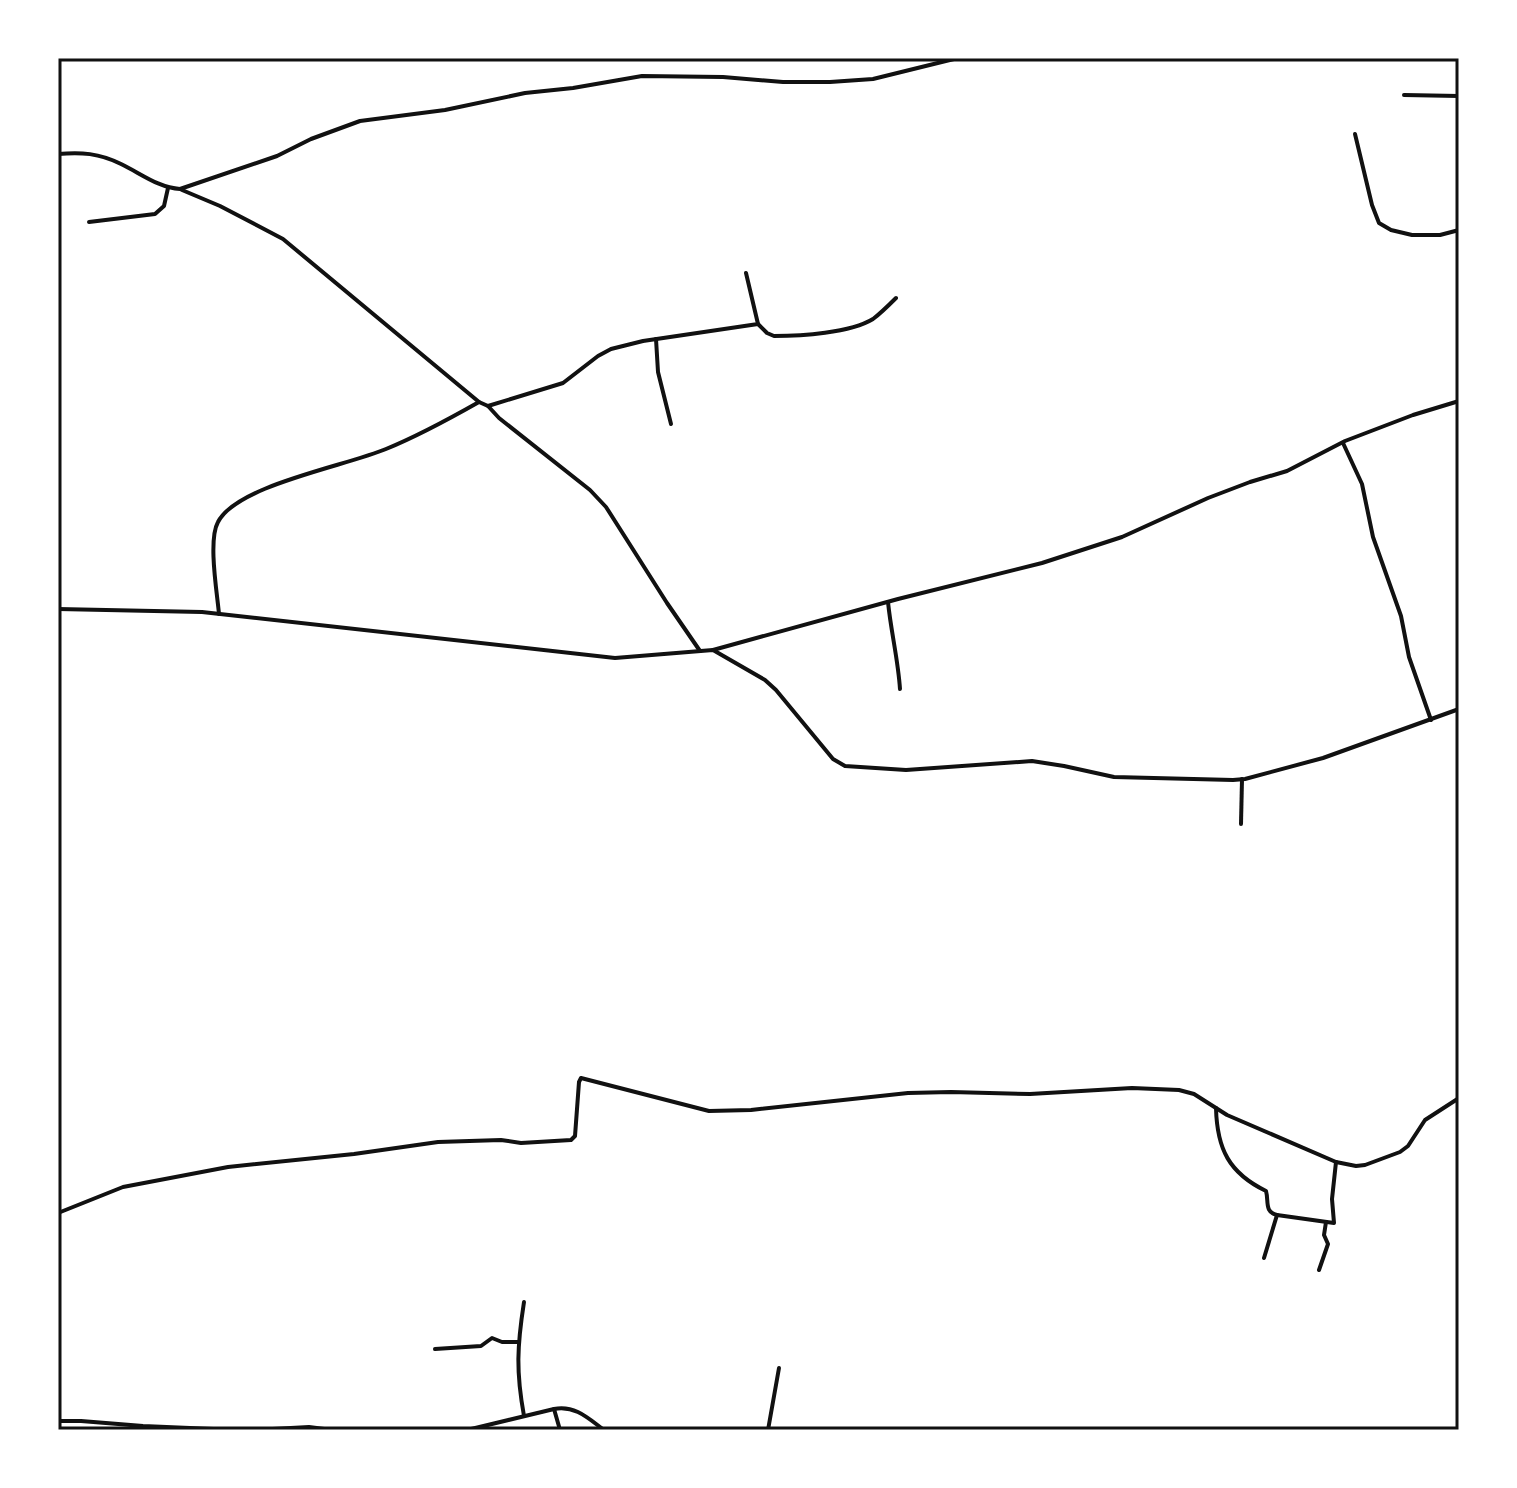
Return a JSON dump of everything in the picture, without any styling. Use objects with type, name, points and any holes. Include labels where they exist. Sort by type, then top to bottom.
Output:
[{"type":"street","points":[[180,189],[277,156],[311,139],[360,121],[445,110],[525,93],[642,76],[723,77],[783,82],[873,79],[958,58]]},
{"type":"street","points":[[1404,95],[1459,96]]},
{"type":"street","points":[[1355,134],[1379,223],[1391,230],[1412,235],[1440,235],[1459,230]]},
{"type":"street","points":[[58,154],[82,152],[117,162],[168,188],[180,189],[220,206],[283,239],[590,490],[606,507],[700,651]]},
{"type":"street","points":[[89,222],[155,214],[164,206],[168,188]]},
{"type":"street","points":[[746,273],[758,324],[774,336],[857,326],[870,321],[896,298]]},
{"type":"street","points":[[488,406],[563,383],[611,349],[758,324]]},
{"type":"street","points":[[656,339],[658,372],[671,424]]},
{"type":"street","points":[[58,609],[219,614],[615,658],[713,650],[1042,563],[1122,537],[1208,498],[1287,471],[1343,443],[1413,415],[1459,401]]},
{"type":"street","points":[[219,614],[214,575],[214,532],[223,514],[264,488],[402,443],[479,402]]},
{"type":"street","points":[[1343,443],[1362,484],[1373,537],[1401,616],[1409,657],[1431,720]]},
{"type":"street","points":[[888,602],[900,689]]},
{"type":"street","points":[[713,650],[765,680],[833,759],[845,766],[906,770],[1032,761],[1114,777],[1242,779],[1323,758],[1459,709]]},
{"type":"street","points":[[1241,824],[1242,779]]},
{"type":"street","points":[[58,1213],[123,1187],[228,1167],[438,1142],[571,1140],[575,1136],[581,1078],[709,1111],[751,1110],[908,1093],[1030,1094],[1132,1088],[1179,1090],[1194,1094],[1227,1115],[1336,1162],[1356,1166],[1400,1152],[1408,1146],[1425,1120],[1459,1098]]},
{"type":"street","points":[[1216,1108],[1220,1143],[1226,1157],[1247,1182],[1266,1191],[1271,1213],[1335,1222],[1332,1199],[1336,1162]]},
{"type":"street","points":[[1264,1258],[1277,1215]]},
{"type":"street","points":[[1319,1270],[1328,1244],[1324,1235],[1326,1222]]},
{"type":"street","points":[[524,1302],[518,1342],[518,1379],[524,1416]]},
{"type":"street","points":[[435,1349],[481,1346],[492,1338],[502,1342],[518,1342]]},
{"type":"street","points":[[768,1430],[779,1368]]},
{"type":"street","points":[[554,1409],[560,1430]]},
{"type":"street","points":[[467,1430],[554,1409],[573,1409],[604,1430]]},
{"type":"street","points":[[58,1421],[237,1430]]},
{"type":"street","points":[[252,1430],[309,1427],[332,1430]]}]
